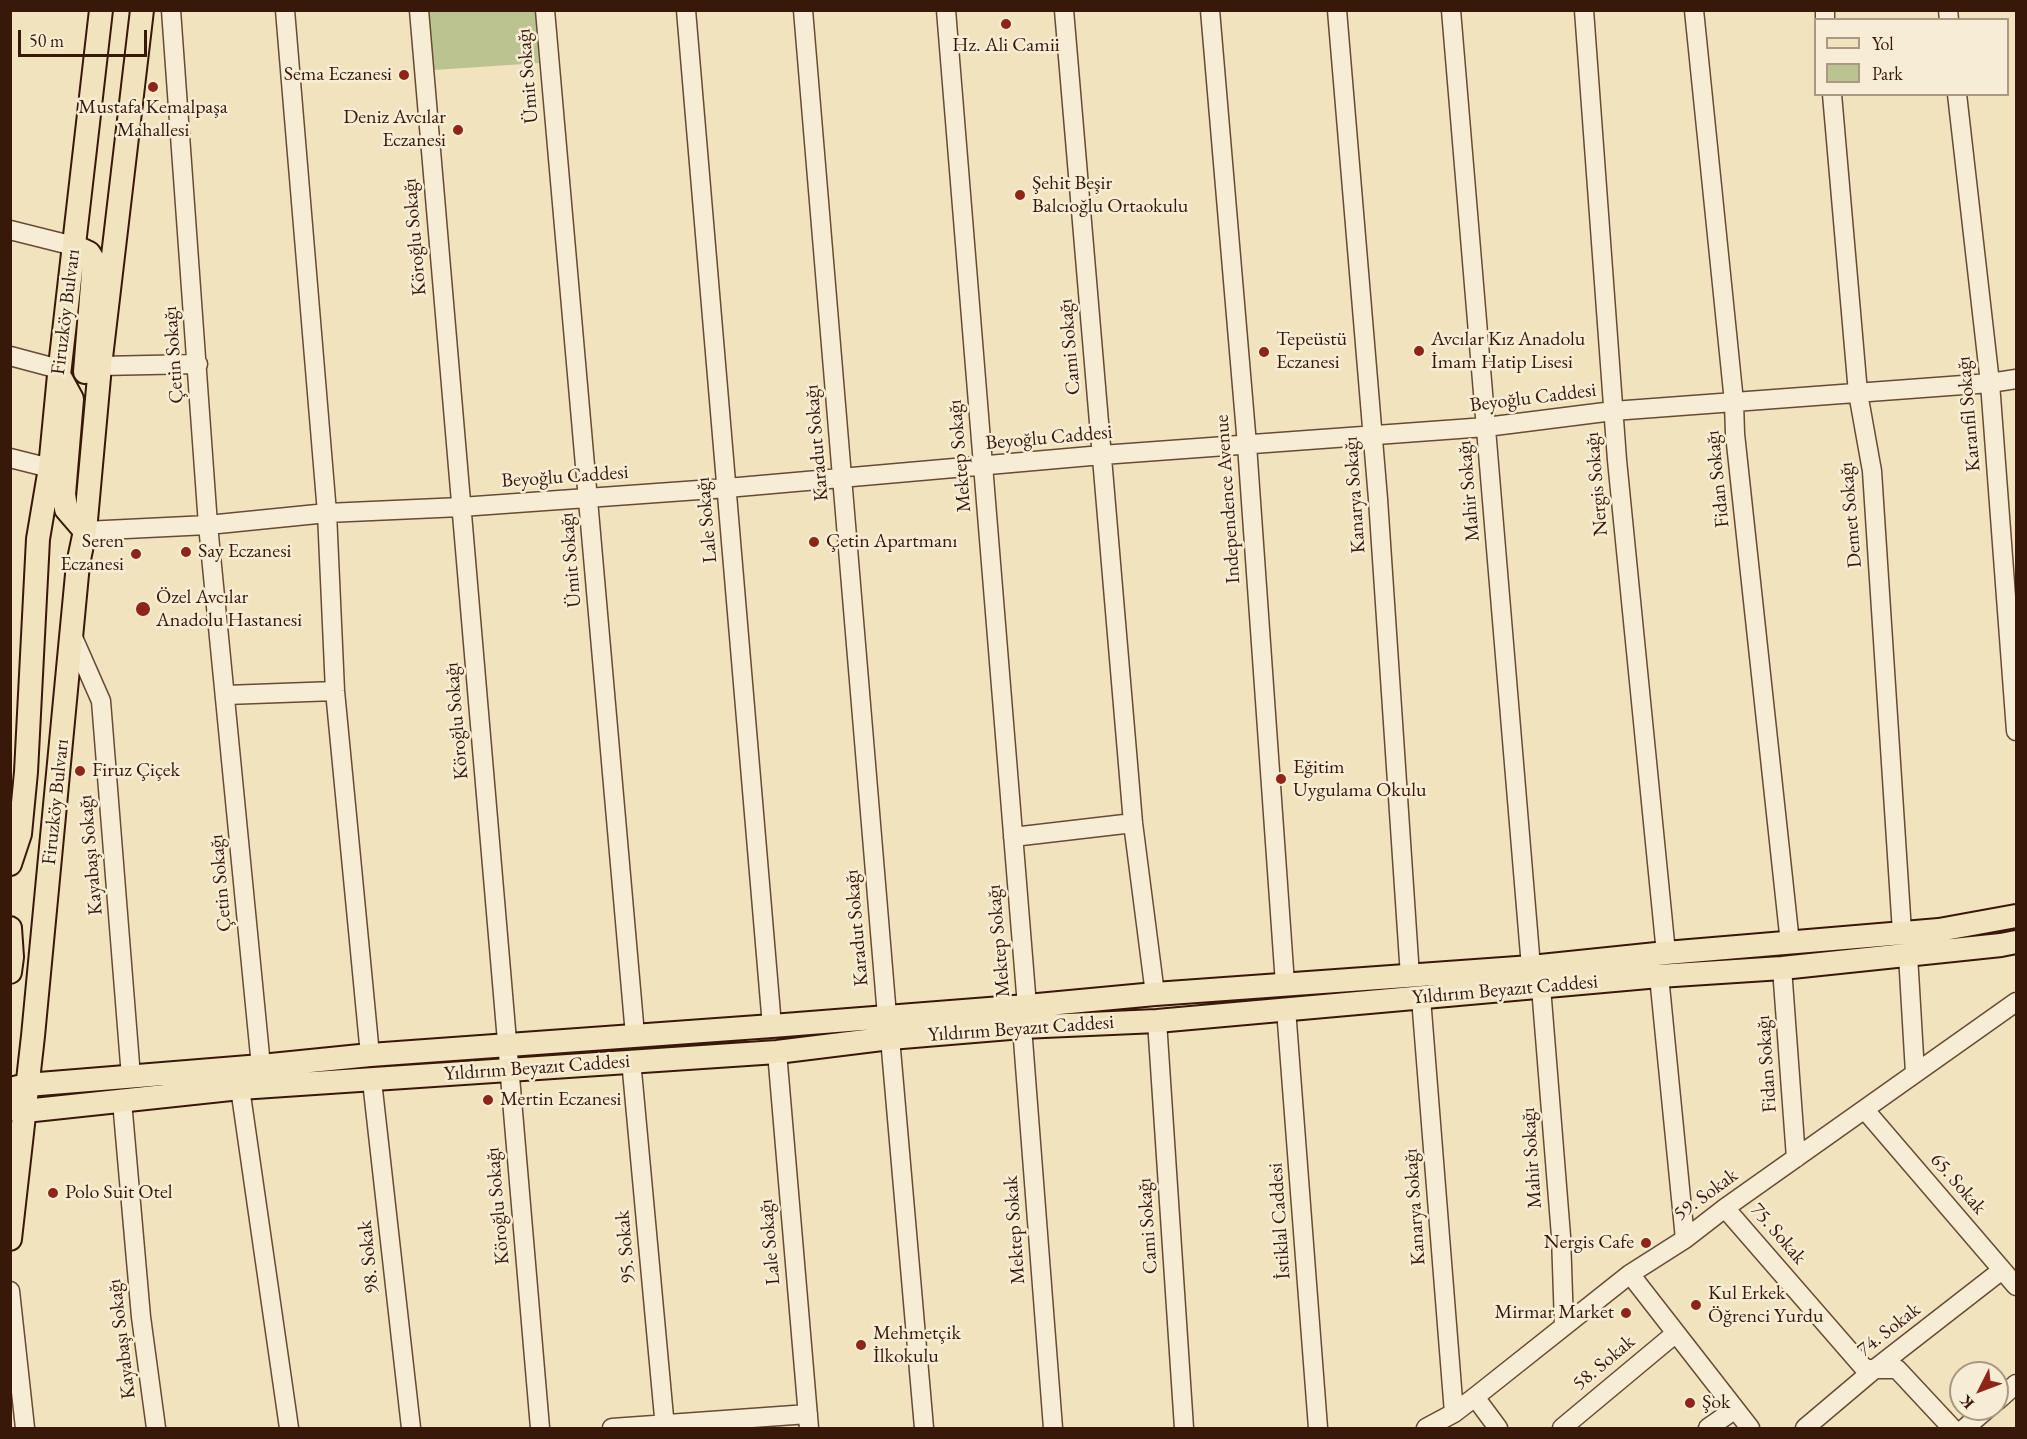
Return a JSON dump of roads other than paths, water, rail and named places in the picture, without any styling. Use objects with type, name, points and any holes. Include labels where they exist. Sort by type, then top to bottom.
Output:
[{"type":"main road","name":"Firuzköy Bulvarı","points":[[10,864],[20,834],[18,777],[38,539],[50,468],[101,10]]},
{"type":"main road","name":"Firuzköy Bulvarı","points":[[10,1239],[19,1087],[72,635],[78,564],[85,531],[100,366],[142,10]]},
{"type":"main road","points":[[74,246],[89,253],[94,261],[85,370],[95,424]]},
{"type":"main road","points":[[59,372],[72,399],[64,494],[66,509],[85,531]]},
{"type":"main road","name":"Yıldırım Beyazıt Caddesi","points":[[18,1108],[122,1101],[240,1088],[372,1081],[631,1060],[777,1052],[890,1038],[1155,994],[1531,967],[1938,930],[2016,916]]},
{"type":"main road","points":[[10,928],[12,957],[10,972]]},
{"type":"main road","name":"Yıldırım Beyazıt Caddesi","points":[[19,1087],[370,1055],[887,1016],[1157,1021],[1659,976],[1782,968],[2016,942]]},
{"type":"main road","points":[[1285,984],[1286,1009]]},
{"type":"main road","points":[[887,1016],[890,1038]]},
{"type":"street","name":"Çetin Sokağı","points":[[171,10],[208,525],[261,1066]]},
{"type":"street","points":[[285,10],[327,513],[335,691],[370,1055]]},
{"type":"street","name":"Köroğlu Sokağı","points":[[419,10],[540,1428]]},
{"type":"street","name":"Ümit Sokağı","points":[[545,10],[635,1035]]},
{"type":"street","name":"Lale Sokağı","points":[[686,10],[772,1026]]},
{"type":"street","name":"Karadut Sokağı","points":[[803,10],[887,1016]]},
{"type":"street","name":"Mektep Sokağı","points":[[946,10],[1013,837],[1024,1017]]},
{"type":"street","name":"Cami Sokağı","points":[[1064,10],[1133,823],[1155,994]]},
{"type":"street","name":"Independence Avenue","points":[[1210,10],[1247,445],[1285,984]]},
{"type":"street","name":"Kanarya Sokağı","points":[[1337,10],[1373,434],[1410,976]]},
{"type":"street","name":"Mahir Sokağı","points":[[1451,10],[1531,967]]},
{"type":"street","name":"Nergis Sokağı","points":[[1584,10],[1618,472],[1666,953]]},
{"type":"street","name":"Fidan Sokağı","points":[[1694,10],[1734,402],[1735,435],[1791,943]]},
{"type":"street","name":"Demet Sokağı","points":[[1832,96],[1858,393],[1872,471],[1902,932]]},
{"type":"street","name":"Karanfil Sokağı","points":[[1957,96],[1990,383],[2016,731]]},
{"type":"street","points":[[10,230],[74,246]]},
{"type":"street","points":[[10,356],[59,372]]},
{"type":"street","name":"Firuzköy Bulvarı","points":[[100,366],[198,364]]},
{"type":"street","name":"Beyoğlu Caddesi","points":[[85,531],[208,525],[327,513],[461,507],[727,488],[1102,455],[1486,427],[1613,411],[1990,383],[2016,379]]},
{"type":"street","points":[[10,458],[50,468]]},
{"type":"street","name":"Kayabaşı Sokağı","points":[[72,635],[101,700],[131,1077]]},
{"type":"street","points":[[226,695],[335,691]]},
{"type":"street","points":[[1013,837],[1133,823]]},
{"type":"street","points":[[1908,955],[1915,1073]]},
{"type":"street","name":"Fidan Sokağı","points":[[1782,968],[1796,1158]]},
{"type":"street","points":[[1659,976],[1684,1239]]},
{"type":"street","name":"Mahir Sokağı","points":[[1541,987],[1561,1236],[1564,1325]]},
{"type":"street","name":"Kanarya Sokağı","points":[[1421,998],[1454,1413]]},
{"type":"street","name":"59. Sokak","points":[[1426,1428],[1454,1413],[1630,1274],[1684,1239],[2016,1002]]},
{"type":"street","name":"İstiklal Caddesi","points":[[1286,1009],[1318,1428]]},
{"type":"street","name":"Mektep Sokak","points":[[1024,1017],[1053,1428]]},
{"type":"street","name":"Cami Sokağı","points":[[1157,1021],[1184,1428]]},
{"type":"street","points":[[890,1038],[924,1428]]},
{"type":"street","name":"Lale Sokağı","points":[[777,1052],[808,1421]]},
{"type":"street","name":"95. Sokak","points":[[631,1060],[665,1427]]},
{"type":"street","name":"98. Sokak","points":[[372,1081],[411,1428]]},
{"type":"street","points":[[240,1088],[289,1428]]},
{"type":"street","name":"Kayabaşı Sokağı","points":[[122,1101],[141,1317],[156,1428]]},
{"type":"street","name":"65. Sokak","points":[[1865,1110],[2016,1286]]},
{"type":"street","name":"75. Sokak","points":[[1725,1208],[1865,1369],[1897,1369],[1952,1428]]},
{"type":"street","name":"74. Sokak","points":[[1805,1428],[1876,1368],[2002,1270]]},
{"type":"street","points":[[1630,1274],[1750,1428]]},
{"type":"street","points":[[10,1291],[25,1428]]},
{"type":"street","name":"58. Sokak","points":[[1562,1428],[1676,1333]]},
{"type":"street","points":[[1475,1397],[1498,1428]]},
{"type":"street","points":[[1708,1428],[1734,1410]]},
{"type":"street","points":[[612,1428],[808,1421]]},
{"type":"place","name":"Hz. Ali Camii","points":[[1006,24]]},
{"type":"place","name":"Sema Eczanesi","points":[[404,75]]},
{"type":"place","name":"Mustafa Kemalpaşa Mahallesi","points":[[153,87]]},
{"type":"place","name":"Deniz Avcılar Eczanesi","points":[[458,130]]},
{"type":"place","name":"Şehit Beşir Balcıoğlu Ortaokulu","points":[[1020,195]]},
{"type":"place","name":"Avcılar Kız Anadolu İmam Hatip Lisesi","points":[[1419,351]]},
{"type":"place","name":"Tepeüstü Eczanesi","points":[[1264,352]]},
{"type":"place","name":"Çetin Apartmanı","points":[[814,542]]},
{"type":"place","name":"Say Eczanesi","points":[[186,552]]},
{"type":"place","name":"Seren Eczanesi","points":[[136,554]]},
{"type":"place","name":"Özel Avcılar Anadolu Hastanesi","points":[[143,609]]},
{"type":"place","name":"Firuz Çiçek","points":[[80,771]]},
{"type":"place","name":"Eğitim Uygulama Okulu","points":[[1281,779]]},
{"type":"place","name":"Mertin Eczanesi","points":[[488,1100]]},
{"type":"place","name":"Polo Suit Otel","points":[[53,1193]]},
{"type":"place","name":"Nergis Cafe","points":[[1646,1243]]},
{"type":"place","name":"Kul Erkek Öğrenci Yurdu","points":[[1696,1305]]},
{"type":"place","name":"Mirmar Market","points":[[1626,1313]]},
{"type":"place","name":"Mehmetçik İlkokulu","points":[[861,1345]]},
{"type":"place","name":"Şok","points":[[1690,1403]]}]
